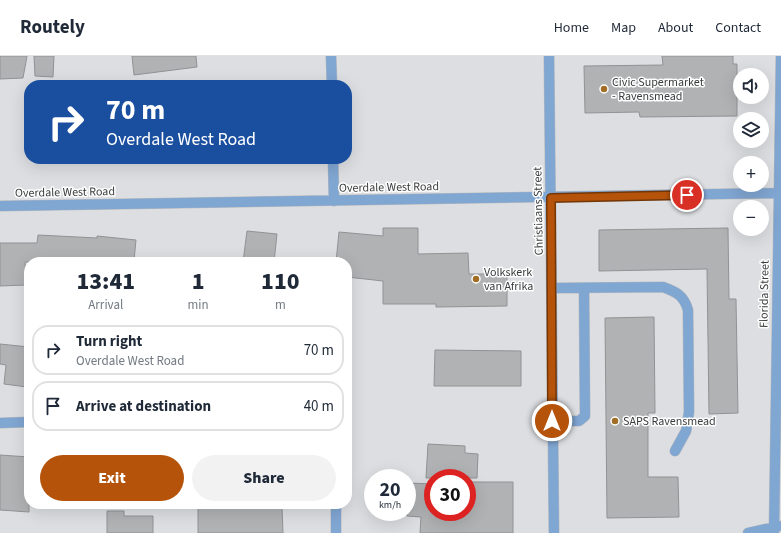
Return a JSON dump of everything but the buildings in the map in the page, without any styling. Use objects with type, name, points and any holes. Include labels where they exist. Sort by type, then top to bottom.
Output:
[{"type":"street","points":[[331,56],[332,80]]},
{"type":"street","name":"Christiaans Street","points":[[549,56],[554,533]]},
{"type":"street","name":"Florida Street","points":[[776,528],[779,296],[778,194],[781,62]]},
{"type":"street","points":[[334,164],[334,201]]},
{"type":"street","name":"Overdale West Road","points":[[0,206],[778,194]]},
{"type":"street","points":[[552,288],[663,287],[677,292],[685,300],[688,310],[689,412],[686,430],[675,451]]},
{"type":"street","points":[[552,421],[579,421],[585,416],[584,288]]},
{"type":"street","points":[[0,423],[24,422]]},
{"type":"street","points":[[336,509],[336,533]]},
{"type":"street","points":[[748,533],[776,528]]},
{"type":"place","name":"Civic Supermarket - Ravensmead","points":[[604,89]]},
{"type":"place","name":"Volkskerk van Afrika","points":[[476,279]]},
{"type":"place","name":"SAPS Ravensmead","points":[[615,421]]},
{"type":"route","points":[[552,421],[551,198],[687,195]]}]
